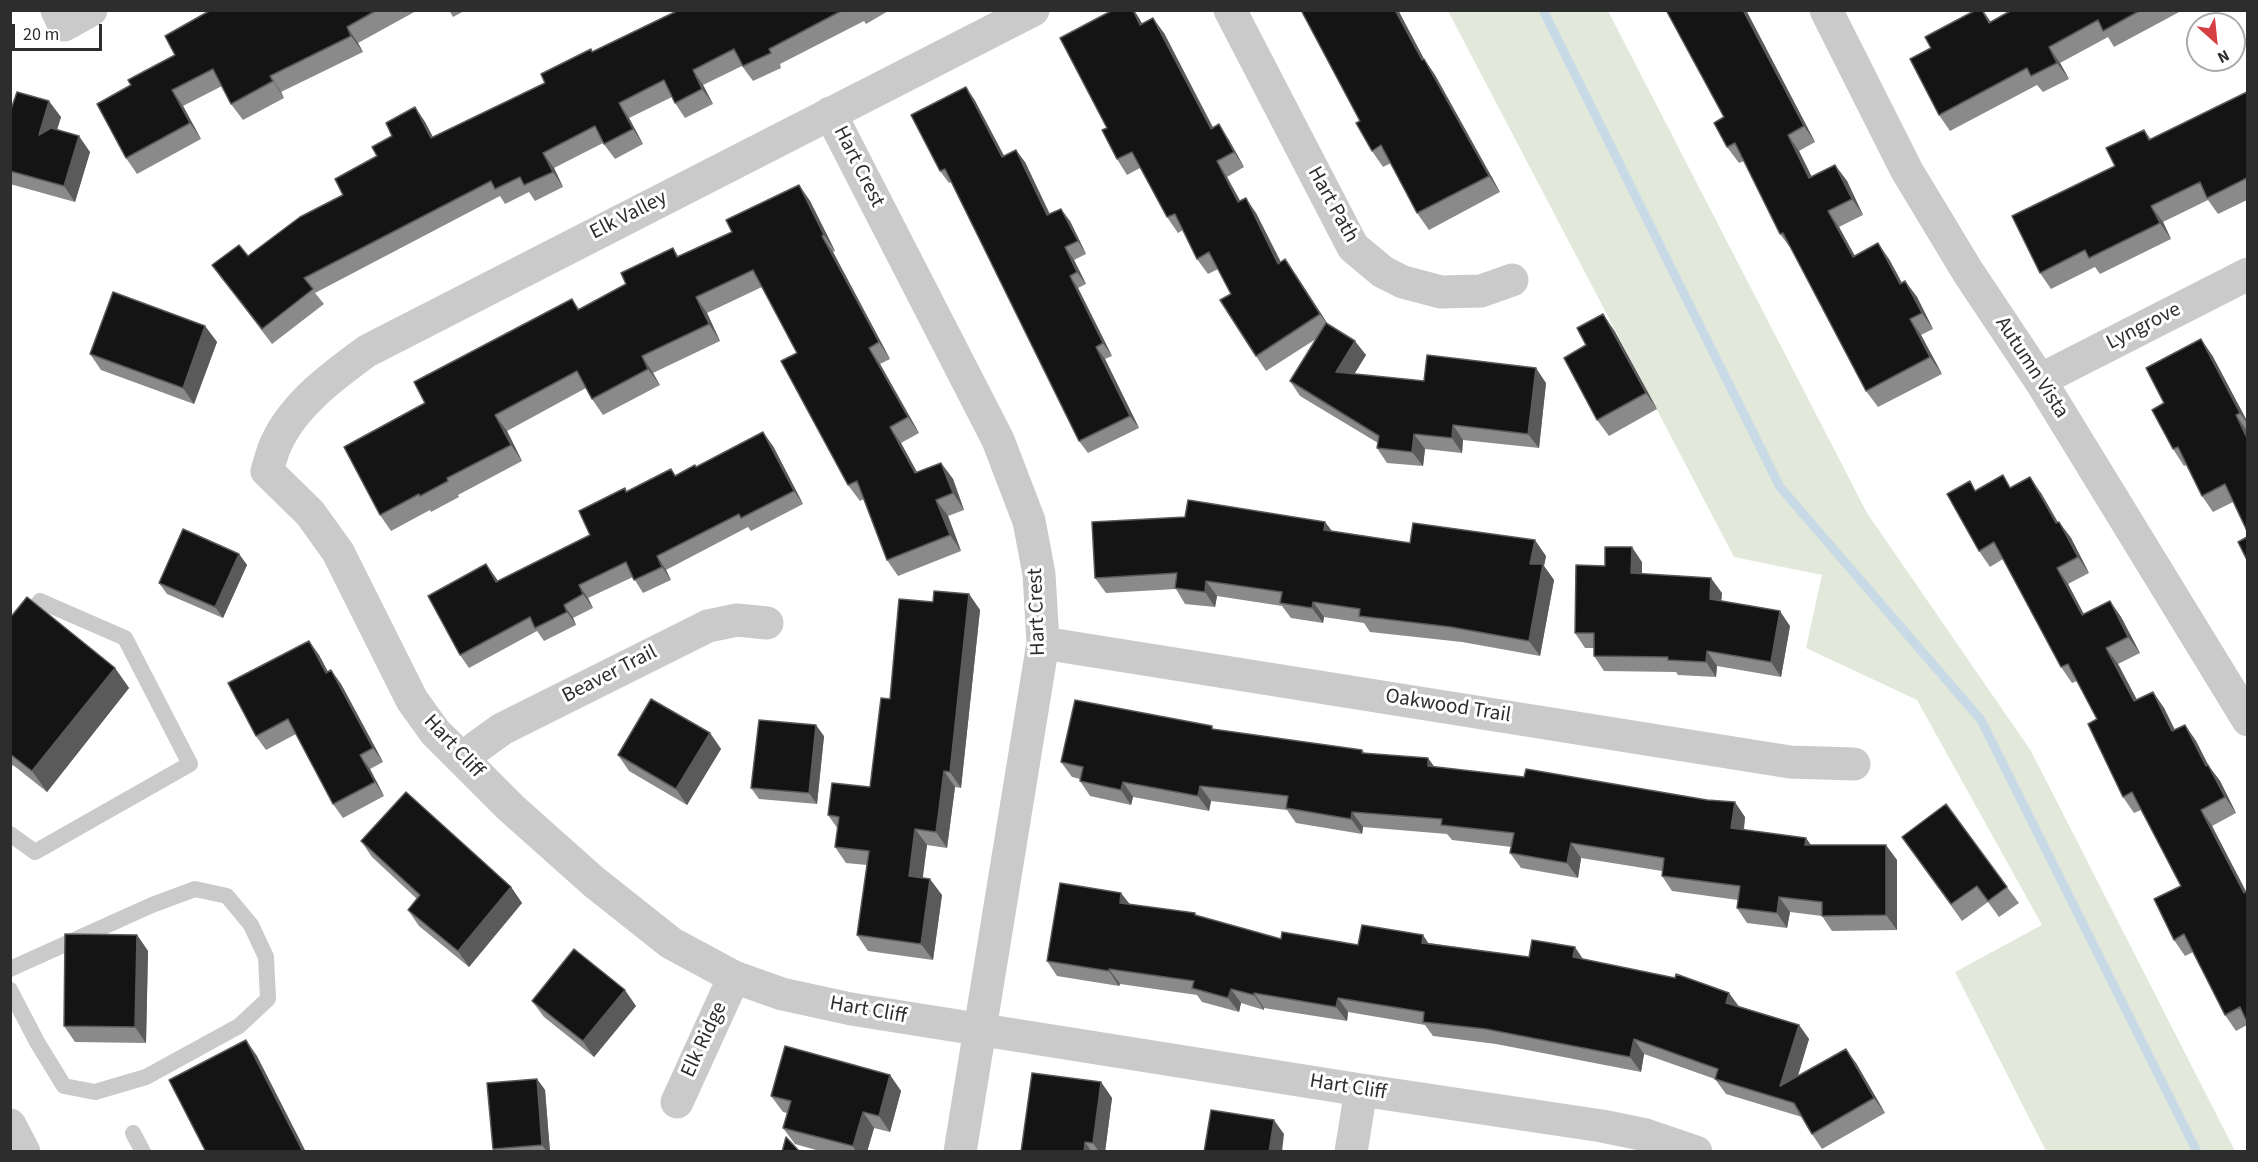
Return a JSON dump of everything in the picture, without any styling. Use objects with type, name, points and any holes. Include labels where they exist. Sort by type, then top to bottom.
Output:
[{"type":"street","name":"Elk Valley","points":[[267,471],[276,443],[301,406],[329,379],[367,351],[1033,10]]},
{"type":"street","name":"Hart Path","points":[[1230,10],[1353,247],[1383,272],[1403,282],[1441,292],[1481,291],[1512,280]]},
{"type":"street","name":"Autumn Vista","points":[[1836,14],[1907,171],[1968,272],[2040,380],[2247,720]]},
{"type":"street","name":"Hart Crest","points":[[830,113],[998,440],[1029,521],[1038,574],[1043,643],[960,1152]]},
{"type":"street","name":"Lyngrove","points":[[2040,380],[2247,273]]},
{"type":"street","name":"Hart Cliff","points":[[267,471],[310,513],[338,552],[412,700],[435,732],[511,808],[594,882],[671,943],[734,977],[782,994],[851,1009],[1602,1126],[1646,1135],[1695,1152]]},
{"type":"street","name":"Beaver Trail","points":[[464,760],[477,747],[502,729],[708,626],[737,620],[767,622]]},
{"type":"street","name":"Oakwood Trail","points":[[1043,643],[1790,762],[1854,764]]},
{"type":"street","name":"Elk Ridge","points":[[676,1102],[734,977]]},
{"type":"street","points":[[1351,1152],[1361,1090]]},
{"type":"street","points":[[10,1125],[24,1152]]},
{"type":"lane","points":[[10,638],[40,601],[125,638],[190,764],[35,852],[10,834]]},
{"type":"lane","points":[[10,969],[152,905],[195,890],[227,896],[251,925],[266,957],[268,999],[239,1026],[146,1077],[95,1092],[64,1086],[37,1042],[10,990]]},
{"type":"lane","points":[[133,1133],[142,1152]]},
{"type":"shaded area","points":[[1448,11],[1608,11],[1867,513],[2031,751],[2235,1151],[2046,1151],[1955,972],[2042,925],[1917,700],[1806,648],[1822,575],[1734,557]]},
{"type":"building","points":[[211,10],[377,10],[347,27],[351,36],[270,76],[273,81],[231,104],[213,69],[172,90],[190,123],[126,158],[97,104],[131,85],[128,80],[175,55],[165,36]]},
{"type":"building","points":[[679,10],[843,10],[769,49],[771,53],[743,66],[734,49],[693,70],[702,89],[675,103],[664,80],[619,103],[633,129],[604,144],[595,126],[543,153],[553,172],[524,185],[520,177],[495,189],[491,181],[304,278],[313,289],[262,329],[212,265],[239,245],[248,256],[300,217],[343,195],[335,179],[377,156],[372,147],[392,136],[386,123],[415,107],[431,138],[545,83],[541,74]]},
{"type":"building","points":[[1113,10],[1133,10],[1140,25],[1153,18],[1211,129],[1219,124],[1234,152],[1217,161],[1238,202],[1246,198],[1278,264],[1285,259],[1320,314],[1256,356],[1220,300],[1231,294],[1209,252],[1197,259],[1175,214],[1167,217],[1132,152],[1117,159],[1102,130],[1107,128],[1060,38]]},
{"type":"building","points":[[1301,10],[1395,10],[1489,176],[1417,213],[1381,145],[1372,151],[1356,123],[1360,121]]},
{"type":"building","points":[[1666,10],[1743,10],[1804,126],[1788,135],[1809,178],[1835,165],[1852,199],[1828,211],[1853,257],[1878,243],[1900,284],[1905,281],[1922,313],[1910,319],[1930,357],[1866,391],[1783,233],[1780,234],[1735,143],[1727,147],[1714,123],[1724,117]]},
{"type":"building","points":[[1976,10],[1982,10],[1989,23],[2012,10],[2141,10],[2103,31],[2098,20],[2049,47],[2057,63],[2031,76],[2027,68],[1939,115],[1910,59],[1931,48],[1925,37]]},
{"type":"building","points":[[966,87],[1002,157],[1016,150],[1047,215],[1061,209],[1078,241],[1065,247],[1077,272],[1070,276],[1103,343],[1096,347],[1130,416],[1079,441],[945,169],[940,171],[911,115]]},
{"type":"building","points":[[17,92],[49,101],[39,135],[51,128],[79,136],[64,186],[10,171],[10,112]]},
{"type":"building","points":[[2247,92],[2247,178],[2207,198],[2200,182],[2151,206],[2160,223],[2089,258],[2085,250],[2040,273],[2012,216],[2115,166],[2106,148],[2144,130],[2149,140]]},
{"type":"building","points":[[799,185],[824,235],[822,236],[879,342],[869,348],[908,417],[890,427],[915,473],[941,463],[953,493],[936,500],[950,535],[887,560],[857,481],[848,485],[781,361],[797,353],[753,270],[696,297],[709,324],[642,356],[648,369],[592,399],[577,371],[495,415],[511,445],[447,478],[448,481],[420,496],[419,494],[380,515],[344,447],[425,403],[414,382],[572,299],[578,310],[626,284],[621,273],[673,248],[677,257],[732,232],[726,220]]},
{"type":"building","points":[[113,292],[205,326],[183,388],[90,354]]},
{"type":"building","points":[[1603,314],[1646,393],[1597,420],[1564,358],[1586,345],[1577,328]]},
{"type":"building","points":[[1326,323],[1355,341],[1336,372],[1424,381],[1427,355],[1536,368],[1528,434],[1453,425],[1452,438],[1414,434],[1412,452],[1377,448],[1379,436],[1290,381]]},
{"type":"building","points":[[2201,339],[2240,413],[2236,415],[2247,438],[2247,531],[2225,484],[2202,496],[2178,447],[2173,449],[2152,410],[2164,403],[2146,368]]},
{"type":"building","points":[[763,432],[794,491],[741,518],[739,514],[657,556],[662,567],[634,580],[626,562],[579,585],[583,594],[564,605],[567,612],[535,628],[530,617],[460,655],[428,596],[486,564],[496,582],[590,535],[579,511],[625,488],[626,492],[671,469],[675,476],[695,465],[696,467]]},
{"type":"building","points":[[2003,475],[2010,488],[2030,477],[2078,557],[2057,568],[2082,615],[2110,601],[2128,637],[2106,648],[2134,701],[2153,692],[2172,731],[2185,725],[2225,797],[2201,810],[2244,893],[2247,891],[2247,1022],[2240,1007],[2225,1015],[2184,934],[2174,940],[2154,899],[2181,886],[2132,792],[2123,797],[2088,724],[2097,719],[2068,664],[2061,667],[1994,542],[1979,551],[1947,494],[1970,481],[1975,491]]},
{"type":"building","points":[[1188,500],[1325,522],[1324,530],[1410,543],[1413,523],[1535,540],[1530,564],[1543,564],[1529,641],[1451,627],[1359,616],[1360,609],[1313,602],[1312,608],[1280,603],[1282,592],[1206,581],[1205,592],[1175,588],[1177,573],[1095,578],[1092,522],[1185,517]]},
{"type":"building","points":[[183,529],[239,554],[215,607],[159,583]]},
{"type":"building","points":[[2247,537],[2247,560],[2238,542]]},
{"type":"building","points":[[1605,547],[1632,547],[1631,573],[1711,578],[1710,599],[1780,611],[1771,662],[1707,651],[1706,662],[1668,660],[1668,657],[1594,656],[1594,633],[1575,633],[1576,565],[1605,566]]},
{"type":"building","points":[[934,591],[969,594],[950,772],[944,771],[936,832],[915,829],[909,876],[930,879],[921,944],[857,935],[869,851],[835,847],[839,817],[828,815],[832,783],[870,787],[881,698],[890,699],[899,599],[933,602]]},
{"type":"building","points":[[27,597],[115,668],[32,771],[10,754],[10,618]]},
{"type":"building","points":[[309,641],[326,673],[331,670],[373,748],[360,755],[375,782],[333,804],[288,719],[256,736],[228,683]]},
{"type":"building","points":[[651,699],[710,733],[676,789],[618,755]]},
{"type":"building","points":[[1075,700],[1212,726],[1212,729],[1362,750],[1362,753],[1428,758],[1428,766],[1524,777],[1526,769],[1707,800],[1735,802],[1731,828],[1806,838],[1805,845],[1886,845],[1886,915],[1822,916],[1822,902],[1779,897],[1777,913],[1737,908],[1740,886],[1662,876],[1664,858],[1571,843],[1567,863],[1510,853],[1514,833],[1441,825],[1442,819],[1352,812],[1351,819],[1286,808],[1288,796],[1200,786],[1198,796],[1123,782],[1121,790],[1080,781],[1083,767],[1061,762]]},
{"type":"building","points":[[759,720],[816,725],[809,793],[751,788]]},
{"type":"building","points":[[406,792],[511,887],[458,951],[408,910],[420,895],[361,841]]},
{"type":"building","points":[[1946,804],[2007,887],[1988,901],[1977,886],[1951,904],[1902,837]]},
{"type":"building","points":[[1060,883],[1121,893],[1120,903],[1195,913],[1195,915],[1281,939],[1282,932],[1358,945],[1362,925],[1423,935],[1422,943],[1529,957],[1532,940],[1575,947],[1573,957],[1675,978],[1676,974],[1729,993],[1726,1003],[1799,1025],[1780,1086],[1846,1049],[1874,1098],[1812,1134],[1794,1103],[1715,1079],[1718,1069],[1634,1039],[1630,1057],[1486,1029],[1423,1022],[1424,1012],[1338,998],[1336,1007],[1254,993],[1254,995],[1231,989],[1228,998],[1192,988],[1194,981],[1047,961]]},
{"type":"building","points":[[65,934],[137,935],[135,1027],[64,1026]]},
{"type":"building","points":[[574,949],[625,990],[583,1041],[532,1001]]},
{"type":"building","points":[[246,1040],[303,1152],[206,1152],[169,1080]]},
{"type":"building","points":[[785,1046],[890,1075],[879,1116],[863,1112],[853,1146],[783,1128],[791,1101],[771,1096]]},
{"type":"building","points":[[1032,1073],[1101,1082],[1093,1143],[1085,1142],[1084,1152],[1021,1152]]},
{"type":"building","points":[[537,1079],[542,1145],[493,1149],[487,1083]]},
{"type":"building","points":[[1211,1110],[1274,1120],[1269,1152],[1204,1152]]},
{"type":"building","points":[[786,1137],[800,1152],[782,1152]]},
{"type":"waterway","points":[[1543,10],[1780,487],[1981,720],[2197,1152]]}]
